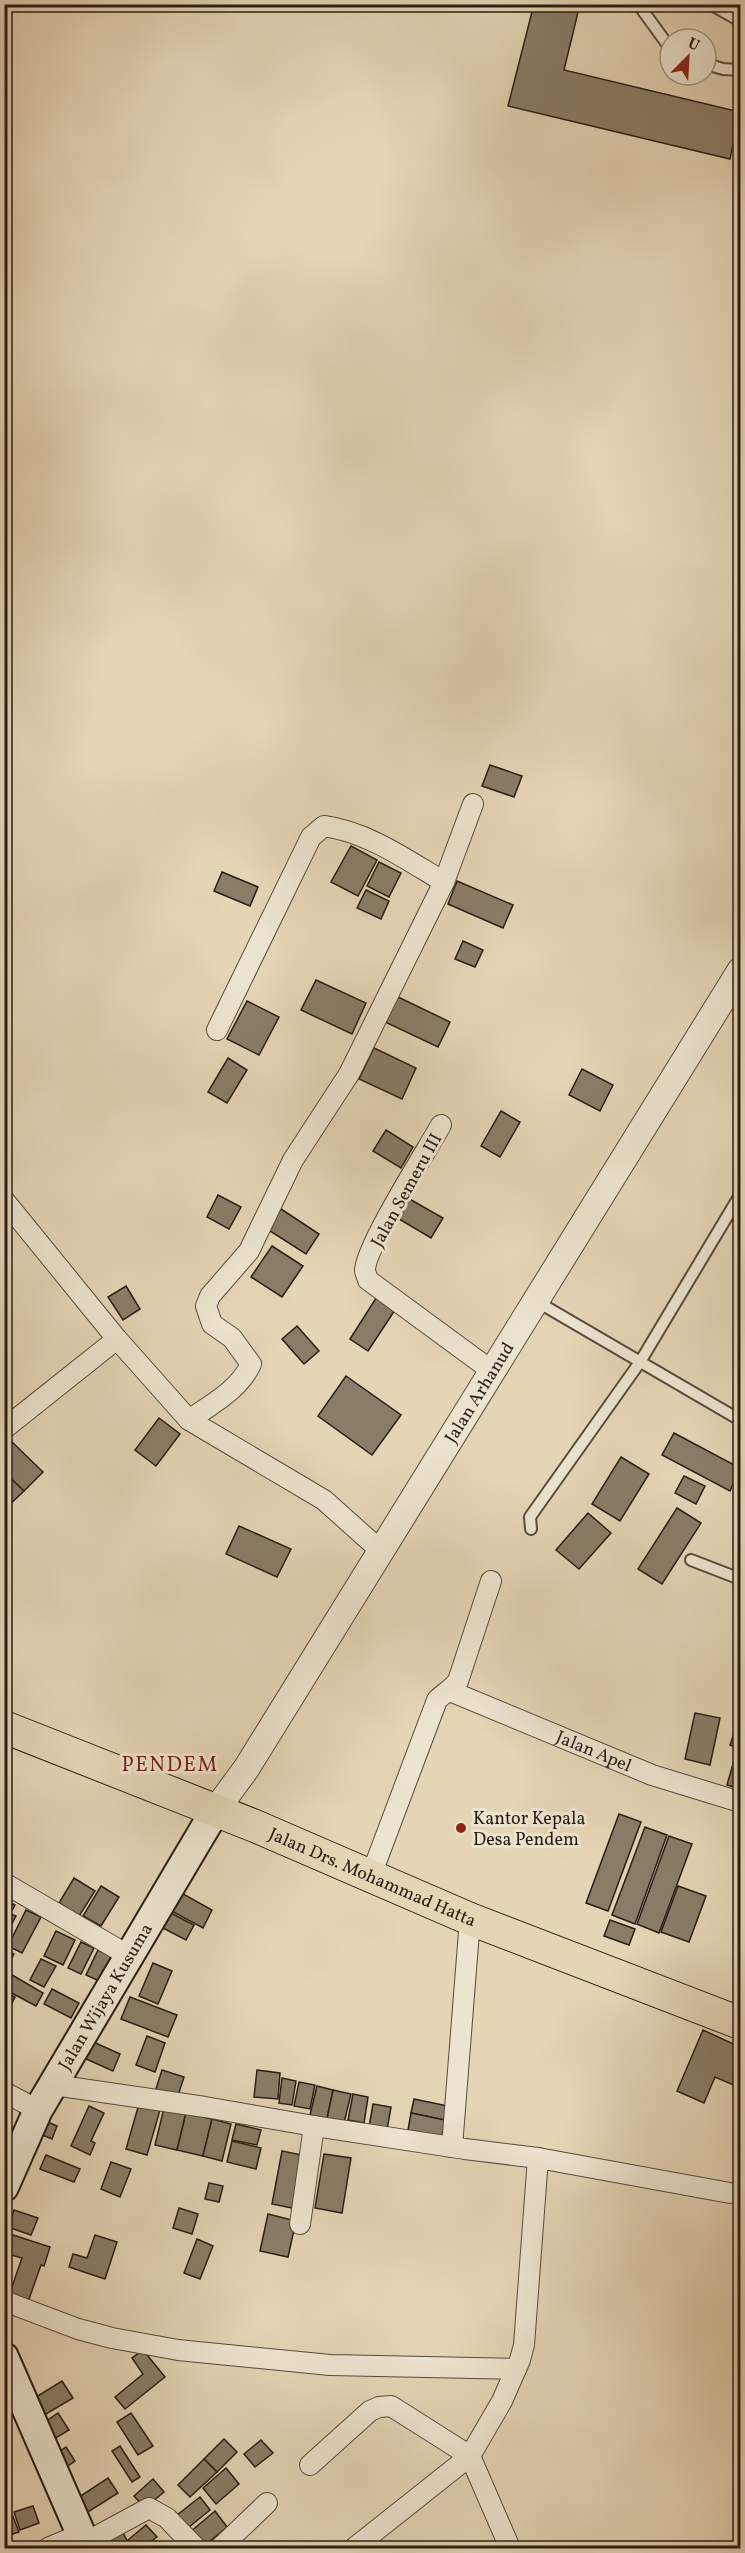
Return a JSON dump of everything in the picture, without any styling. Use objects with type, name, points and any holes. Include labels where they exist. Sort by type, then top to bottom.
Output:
[{"type":"main road","name":"Jalan Drs. Mohammad Hatta","points":[[4,1727],[215,1811],[470,1919],[741,2023]]},
{"type":"main road","name":"Jalan Wijaya Kusuma","points":[[4,2187],[38,2110],[131,1957],[215,1811]]},
{"type":"main road","points":[[4,2357],[85,2541]]},
{"type":"street","points":[[189,1420],[227,1394],[244,1378],[251,1364],[232,1338],[212,1324],[206,1306],[210,1296],[249,1251],[293,1160],[349,1074],[444,882],[473,804]]},
{"type":"street","points":[[217,1030],[311,837],[324,826],[346,829],[400,856],[444,882]]},
{"type":"street","name":"Jalan Arhanud","points":[[215,1811],[246,1769],[741,971]]},
{"type":"street","name":"Jalan Semeru III","points":[[441,1125],[388,1217],[367,1261],[365,1272],[368,1280],[492,1371]]},
{"type":"street","points":[[4,1200],[117,1339],[189,1420],[324,1500],[381,1551]]},
{"type":"street","points":[[4,1429],[117,1339]]},
{"type":"street","points":[[370,1878],[437,1700],[450,1691],[458,1681],[491,1581]]},
{"type":"street","name":"Jalan Apel","points":[[450,1691],[652,1776],[741,1802]]},
{"type":"street","points":[[4,1883],[114,1950],[131,1957]]},
{"type":"street","points":[[452,2147],[470,1919]]},
{"type":"street","points":[[54,2085],[452,2147],[538,2158],[730,2193]]},
{"type":"street","points":[[4,2092],[38,2110]]},
{"type":"street","points":[[300,2224],[314,2126]]},
{"type":"street","points":[[354,2548],[470,2456],[502,2401],[520,2358],[538,2158]]},
{"type":"street","points":[[4,2301],[78,2329],[112,2338],[178,2350],[330,2365],[520,2358]]},
{"type":"street","points":[[310,2465],[370,2411],[391,2406],[470,2456],[510,2548]]},
{"type":"street","points":[[220,2548],[267,2503]]},
{"type":"street","points":[[48,2548],[85,2541],[149,2508],[167,2518],[196,2548]]},
{"type":"lane","points":[[638,4],[658,32]]},
{"type":"lane","points":[[710,4],[741,21]]},
{"type":"lane","points":[[718,68],[741,70]]},
{"type":"lane","points":[[531,1529],[530,1517],[640,1362],[741,1195]]},
{"type":"lane","points":[[536,1301],[741,1420]]},
{"type":"lane","points":[[690,1560],[735,1577],[741,1575]]},
{"type":"building","points":[[534,4],[580,4],[564,70],[740,112],[730,159],[508,106]]},
{"type":"building","points":[[490,765],[522,776],[514,797],[482,786]]},
{"type":"building","points":[[351,846],[377,860],[358,896],[331,882]]},
{"type":"building","points":[[379,862],[401,873],[389,897],[367,886]]},
{"type":"building","points":[[222,872],[258,887],[250,906],[214,891]]},
{"type":"building","points":[[457,881],[513,905],[503,928],[448,904]]},
{"type":"building","points":[[366,890],[389,901],[381,919],[357,908]]},
{"type":"building","points":[[463,941],[483,950],[475,967],[455,959]]},
{"type":"building","points":[[316,980],[366,1003],[352,1034],[301,1010]]},
{"type":"building","points":[[398,997],[450,1022],[438,1047],[385,1022]]},
{"type":"building","points":[[247,1001],[279,1017],[259,1055],[227,1039]]},
{"type":"building","points":[[374,1048],[416,1068],[402,1099],[359,1079]]},
{"type":"building","points":[[228,1058],[247,1070],[227,1103],[208,1092]]},
{"type":"building","points":[[582,1069],[613,1085],[600,1111],[569,1095]]},
{"type":"building","points":[[501,1111],[520,1122],[500,1157],[481,1146]]},
{"type":"building","points":[[386,1130],[413,1147],[401,1168],[373,1151]]},
{"type":"building","points":[[218,1195],[241,1207],[229,1229],[207,1217]]},
{"type":"building","points":[[406,1197],[443,1218],[431,1238],[394,1216]]},
{"type":"building","points":[[281,1209],[319,1234],[306,1254],[267,1229]]},
{"type":"building","points":[[272,1246],[303,1266],[282,1297],[251,1277]]},
{"type":"building","points":[[126,1286],[140,1309],[123,1320],[108,1297]]},
{"type":"building","points":[[378,1295],[397,1307],[368,1351],[350,1339]]},
{"type":"building","points":[[297,1326],[319,1351],[304,1364],[282,1339]]},
{"type":"building","points":[[346,1376],[401,1415],[372,1455],[318,1416]]},
{"type":"building","points":[[159,1418],[180,1434],[156,1466],[135,1450]]},
{"type":"building","points":[[674,1433],[740,1468],[730,1491],[662,1455]]},
{"type":"building","points":[[12,1442],[43,1472],[24,1491],[4,1472],[4,1449]]},
{"type":"building","points":[[621,1457],[649,1474],[620,1521],[592,1504]]},
{"type":"building","points":[[4,1472],[24,1491],[4,1510]]},
{"type":"building","points":[[684,1476],[705,1486],[696,1504],[675,1493]]},
{"type":"building","points":[[677,1508],[701,1523],[662,1584],[638,1569]]},
{"type":"building","points":[[588,1513],[611,1533],[579,1569],[556,1550]]},
{"type":"building","points":[[239,1526],[291,1549],[277,1577],[226,1554]]},
{"type":"building","points":[[695,1713],[720,1718],[710,1765],[685,1759]]},
{"type":"building","points":[[740,1716],[740,1749],[730,1745]]},
{"type":"building","points":[[735,1757],[740,1759],[740,1789],[727,1785]]},
{"type":"building","points":[[619,1814],[641,1822],[608,1911],[586,1903]]},
{"type":"building","points":[[645,1827],[667,1835],[635,1924],[612,1915]]},
{"type":"building","points":[[669,1836],[692,1844],[659,1933],[637,1924]]},
{"type":"building","points":[[74,1878],[95,1891],[79,1916],[59,1903]]},
{"type":"building","points":[[101,1886],[119,1897],[101,1926],[83,1916]]},
{"type":"building","points":[[678,1886],[706,1896],[689,1942],[661,1932]]},
{"type":"building","points":[[176,1890],[212,1910],[203,1928],[166,1908]]},
{"type":"building","points":[[6,1900],[15,1905],[10,1914],[16,1916],[4,1939]]},
{"type":"building","points":[[26,1910],[41,1917],[22,1953],[8,1946]]},
{"type":"building","points":[[165,1910],[194,1925],[186,1940],[157,1925]]},
{"type":"building","points":[[610,1920],[635,1929],[629,1945],[604,1936]]},
{"type":"building","points":[[56,1931],[75,1940],[63,1965],[44,1956]]},
{"type":"building","points":[[81,1942],[94,1948],[81,1974],[68,1968]]},
{"type":"building","points":[[4,1949],[14,1954],[6,1968],[4,1967]]},
{"type":"building","points":[[98,1950],[111,1956],[99,1981],[86,1975]]},
{"type":"building","points":[[41,1959],[56,1966],[44,1987],[30,1980]]},
{"type":"building","points":[[153,1963],[172,1971],[158,2004],[139,1996]]},
{"type":"building","points":[[7,1972],[43,1993],[36,2006],[4,1989]]},
{"type":"building","points":[[52,1989],[79,2003],[71,2018],[44,2004]]},
{"type":"building","points":[[4,1992],[15,1997],[7,2013],[4,2012]]},
{"type":"building","points":[[130,1997],[177,2015],[168,2037],[121,2019]]},
{"type":"building","points":[[703,2030],[740,2047],[740,2075],[736,2086],[715,2077],[704,2103],[677,2091]]},
{"type":"building","points":[[147,2036],[165,2043],[155,2072],[136,2065]]},
{"type":"building","points":[[91,2041],[120,2054],[113,2071],[84,2058]]},
{"type":"building","points":[[162,2070],[184,2077],[176,2102],[154,2095]]},
{"type":"building","points":[[257,2070],[280,2073],[278,2099],[254,2097]]},
{"type":"building","points":[[282,2078],[296,2081],[292,2105],[279,2103]]},
{"type":"building","points":[[299,2082],[315,2085],[310,2109],[294,2106]]},
{"type":"building","points":[[317,2086],[333,2090],[327,2119],[310,2115]]},
{"type":"building","points":[[333,2090],[351,2094],[344,2123],[327,2119]]},
{"type":"building","points":[[353,2094],[368,2097],[364,2123],[348,2120]]},
{"type":"building","points":[[414,2099],[448,2106],[445,2120],[411,2113]]},
{"type":"building","points":[[139,2104],[160,2110],[147,2155],[126,2149]]},
{"type":"building","points":[[373,2104],[391,2107],[387,2130],[369,2127]]},
{"type":"building","points":[[89,2106],[104,2113],[91,2141],[95,2143],[90,2155],[71,2146]]},
{"type":"building","points":[[164,2108],[186,2113],[177,2150],[155,2145]]},
{"type":"building","points":[[186,2113],[212,2119],[203,2156],[177,2150]]},
{"type":"building","points":[[411,2113],[445,2120],[442,2137],[408,2130]]},
{"type":"building","points":[[38,2118],[57,2126],[52,2139],[33,2131]]},
{"type":"building","points":[[212,2119],[231,2124],[222,2161],[203,2156]]},
{"type":"building","points":[[236,2124],[261,2130],[257,2145],[232,2140]]},
{"type":"building","points":[[232,2141],[261,2148],[256,2169],[227,2162]]},
{"type":"building","points":[[282,2151],[302,2155],[295,2188],[300,2189],[297,2209],[272,2204]]},
{"type":"building","points":[[324,2154],[351,2158],[342,2213],[315,2208]]},
{"type":"building","points":[[46,2155],[80,2169],[74,2182],[40,2169]]},
{"type":"building","points":[[111,2162],[131,2169],[120,2197],[101,2189]]},
{"type":"building","points":[[209,2183],[223,2186],[219,2202],[205,2199]]},
{"type":"building","points":[[179,2208],[198,2214],[192,2234],[173,2228]]},
{"type":"building","points":[[14,2210],[38,2218],[31,2235],[8,2227]]},
{"type":"building","points":[[268,2214],[296,2221],[288,2257],[260,2251]]},
{"type":"building","points":[[10,2234],[50,2247],[28,2302],[9,2295],[22,2258],[4,2253]]},
{"type":"building","points":[[95,2235],[117,2242],[105,2279],[69,2267],[73,2254],[87,2258]]},
{"type":"building","points":[[197,2239],[213,2246],[200,2279],[184,2273]]},
{"type":"building","points":[[143,2350],[165,2377],[125,2409],[115,2397],[143,2374],[132,2358]]},
{"type":"building","points":[[62,2381],[73,2398],[41,2417],[31,2400]]},
{"type":"building","points":[[58,2413],[69,2430],[49,2442],[39,2426]]},
{"type":"building","points":[[131,2413],[153,2446],[138,2455],[117,2422]]},
{"type":"building","points":[[224,2439],[237,2452],[217,2472],[204,2459]]},
{"type":"building","points":[[261,2440],[273,2453],[255,2467],[244,2454]]},
{"type":"building","points":[[120,2446],[140,2477],[132,2482],[112,2451]]},
{"type":"building","points":[[66,2447],[75,2461],[62,2470],[53,2456]]},
{"type":"building","points":[[204,2459],[217,2472],[190,2497],[178,2485]]},
{"type":"building","points":[[226,2468],[239,2484],[216,2504],[203,2488]]},
{"type":"building","points":[[108,2478],[118,2493],[80,2517],[70,2503]]},
{"type":"building","points":[[153,2479],[164,2492],[145,2508],[134,2496]]},
{"type":"building","points":[[200,2497],[210,2510],[188,2528],[177,2515]]},
{"type":"building","points":[[33,2506],[39,2523],[20,2530],[14,2512]]},
{"type":"building","points":[[215,2511],[227,2527],[203,2547],[190,2532]]},
{"type":"building","points":[[12,2514],[19,2532],[4,2537],[4,2516]]},
{"type":"building","points":[[146,2525],[157,2537],[143,2548],[136,2548],[128,2540]]},
{"type":"building","points":[[121,2529],[129,2544],[122,2548],[97,2548]]},
{"type":"place","name":"Kantor Kepala Desa Pendem","points":[[461,1828]]},
{"type":"district","name":"PENDEM","points":[[170,1764]]}]
